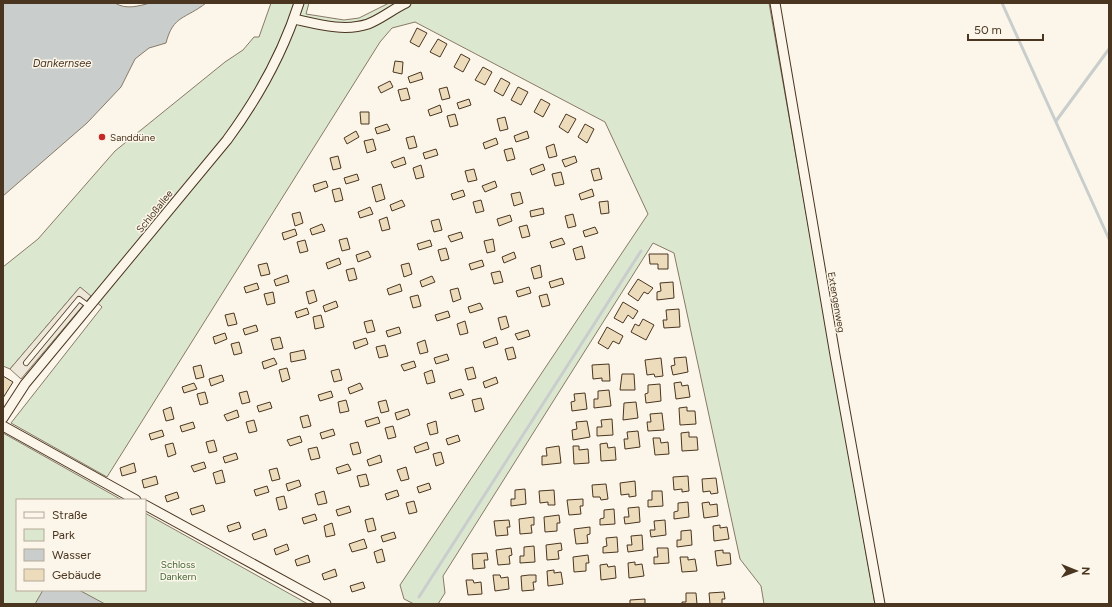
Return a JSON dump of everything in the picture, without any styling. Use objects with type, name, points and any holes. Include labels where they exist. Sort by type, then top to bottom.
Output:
[{"type":"street","name":"Schloßallee","points":[[3,418],[25,384],[227,140],[264,85],[294,20],[299,3]]},
{"type":"street","points":[[294,20],[334,27],[353,27],[368,24],[406,3]]},
{"type":"street","name":"Extengenweg","points":[[775,3],[835,356],[880,604]]},
{"type":"street","points":[[3,426],[134,499]]},
{"type":"street","points":[[146,506],[326,604]]},
{"type":"lane","points":[[26,363],[79,299],[90,307]]},
{"type":"green space","points":[[271,3],[309,3],[306,14],[344,20],[359,18],[389,3],[769,3],[875,604],[764,604],[761,586],[740,559],[674,253],[653,243],[443,576],[445,593],[438,604],[414,604],[404,599],[400,585],[648,214],[605,122],[415,22],[392,28],[380,42],[107,477],[11,423],[102,307],[80,287],[10,369],[3,366],[3,267],[38,239],[115,151],[225,62],[243,50],[254,37],[259,37]]},
{"type":"green space","name":"Schloss Dankern","points":[[3,433],[120,499],[16,499],[16,591],[146,591],[146,514],[308,604],[3,604]]},
{"type":"shaded area","points":[[80,287],[91,296],[21,379],[10,369]]},
{"type":"water","name":"Dankernsee","points":[[155,2],[206,3],[176,22],[172,27],[166,43],[149,48],[135,59],[121,87],[87,123],[3,196],[3,3],[115,3],[128,7]]},
{"type":"water","points":[[42,591],[81,591],[105,604],[35,604]]},
{"type":"building","points":[[417,28],[427,33],[419,47],[410,42]]},
{"type":"building","points":[[438,39],[447,44],[440,57],[430,52]]},
{"type":"building","points":[[461,54],[470,59],[463,72],[454,67]]},
{"type":"building","points":[[395,61],[403,62],[402,74],[393,72]]},
{"type":"building","points":[[483,67],[492,72],[485,85],[475,80]]},
{"type":"building","points":[[421,72],[423,79],[410,83],[408,77]]},
{"type":"building","points":[[501,78],[510,83],[503,96],[494,91]]},
{"type":"building","points":[[390,81],[393,87],[381,93],[378,87]]},
{"type":"building","points":[[447,87],[450,98],[442,100],[439,89]]},
{"type":"building","points":[[518,87],[528,92],[521,105],[511,100]]},
{"type":"building","points":[[407,88],[410,99],[401,101],[398,90]]},
{"type":"building","points":[[469,99],[471,105],[459,109],[457,103]]},
{"type":"building","points":[[541,99],[550,104],[543,117],[534,112]]},
{"type":"building","points":[[440,105],[442,112],[430,116],[428,110]]},
{"type":"building","points":[[360,112],[369,112],[369,124],[361,124]]},
{"type":"building","points":[[455,114],[458,125],[450,127],[447,116]]},
{"type":"building","points":[[566,114],[576,119],[568,133],[559,127]]},
{"type":"building","points":[[505,117],[508,129],[500,131],[497,119]]},
{"type":"building","points":[[387,124],[390,130],[377,134],[375,128]]},
{"type":"building","points":[[585,124],[594,129],[587,143],[578,137]]},
{"type":"building","points":[[356,131],[359,137],[347,144],[344,138]]},
{"type":"building","points":[[527,131],[529,138],[516,142],[514,136]]},
{"type":"building","points":[[414,136],[417,147],[409,149],[406,138]]},
{"type":"building","points":[[496,138],[498,144],[485,149],[483,143]]},
{"type":"building","points":[[373,139],[376,150],[367,153],[364,141]]},
{"type":"building","points":[[554,144],[557,156],[549,158],[546,147]]},
{"type":"building","points":[[512,148],[515,159],[507,161],[504,150]]},
{"type":"building","points":[[436,149],[438,155],[425,159],[423,153]]},
{"type":"building","points":[[338,156],[341,168],[333,170],[330,158]]},
{"type":"building","points":[[575,156],[577,162],[565,167],[562,160]]},
{"type":"building","points":[[404,157],[406,164],[394,168],[391,162]]},
{"type":"building","points":[[543,164],[545,170],[532,175],[530,169]]},
{"type":"building","points":[[421,165],[424,177],[416,179],[413,168]]},
{"type":"building","points":[[599,168],[602,179],[594,181],[591,170]]},
{"type":"building","points":[[474,169],[477,180],[468,182],[465,171]]},
{"type":"building","points":[[561,172],[564,184],[555,186],[552,174]]},
{"type":"building","points":[[357,174],[359,180],[346,184],[344,178]]},
{"type":"building","points":[[326,181],[328,187],[315,192],[313,185]]},
{"type":"building","points":[[495,181],[497,187],[485,192],[482,186]]},
{"type":"building","points":[[381,184],[385,199],[376,202],[372,187]]},
{"type":"building","points":[[340,188],[343,200],[335,202],[332,190]]},
{"type":"building","points":[[592,189],[594,196],[581,200],[579,194]]},
{"type":"building","points":[[463,190],[465,196],[453,200],[451,194]]},
{"type":"building","points":[[520,192],[523,203],[514,206],[511,194]]},
{"type":"building","points":[[402,200],[405,206],[392,211],[390,205]]},
{"type":"building","points":[[481,200],[484,211],[476,213],[473,202]]},
{"type":"building","points":[[608,201],[609,213],[601,214],[599,202]]},
{"type":"building","points":[[370,207],[373,214],[360,218],[358,212]]},
{"type":"building","points":[[543,208],[544,214],[531,217],[530,211]]},
{"type":"building","points":[[300,212],[303,223],[295,226],[292,214]]},
{"type":"building","points":[[573,214],[576,226],[568,228],[565,216]]},
{"type":"building","points":[[510,215],[512,221],[499,226],[497,219]]},
{"type":"building","points":[[387,217],[390,229],[382,231],[379,220]]},
{"type":"building","points":[[439,219],[442,230],[434,232],[431,221]]},
{"type":"building","points":[[322,224],[325,231],[312,235],[310,229]]},
{"type":"building","points":[[527,225],[530,236],[522,238],[519,227]]},
{"type":"building","points":[[595,227],[598,233],[585,237],[583,231]]},
{"type":"building","points":[[295,229],[297,235],[284,240],[282,233]]},
{"type":"building","points":[[461,232],[463,238],[451,242],[448,236]]},
{"type":"building","points":[[347,238],[350,249],[342,251],[339,240]]},
{"type":"building","points":[[562,238],[565,244],[552,248],[550,242]]},
{"type":"building","points":[[493,239],[495,251],[487,253],[484,241]]},
{"type":"building","points":[[305,240],[308,251],[300,253],[297,242]]},
{"type":"building","points":[[430,240],[432,246],[419,250],[417,244]]},
{"type":"building","points":[[582,246],[585,258],[576,260],[573,249]]},
{"type":"building","points":[[446,248],[449,259],[441,261],[438,250]]},
{"type":"building","points":[[368,251],[371,257],[358,262],[356,255]]},
{"type":"building","points":[[514,252],[516,258],[504,263],[502,257]]},
{"type":"building","points":[[649,254],[668,254],[668,269],[658,269],[658,264],[650,264]]},
{"type":"building","points":[[339,258],[341,264],[328,269],[326,263]]},
{"type":"building","points":[[482,260],[484,266],[471,270],[469,264]]},
{"type":"building","points":[[267,263],[270,274],[261,276],[258,265]]},
{"type":"building","points":[[409,263],[412,274],[404,277],[401,265]]},
{"type":"building","points":[[540,265],[542,277],[534,279],[531,268]]},
{"type":"building","points":[[354,268],[357,279],[349,281],[346,270]]},
{"type":"building","points":[[500,271],[503,282],[494,284],[491,273]]},
{"type":"building","points":[[287,275],[289,282],[276,286],[274,280]]},
{"type":"building","points":[[432,276],[435,282],[422,287],[420,281]]},
{"type":"building","points":[[562,278],[564,284],[551,288],[549,282]]},
{"type":"building","points":[[638,279],[653,288],[648,294],[644,292],[638,301],[628,294]]},
{"type":"building","points":[[673,282],[674,298],[657,300],[657,292],[661,291],[660,283]]},
{"type":"building","points":[[257,283],[259,289],[246,293],[244,287]]},
{"type":"building","points":[[400,284],[402,291],[389,295],[387,289]]},
{"type":"building","points":[[529,287],[531,293],[518,297],[516,291]]},
{"type":"building","points":[[458,288],[461,299],[453,302],[450,290]]},
{"type":"building","points":[[314,290],[317,301],[309,304],[306,292]]},
{"type":"building","points":[[273,292],[275,303],[267,305],[264,294]]},
{"type":"building","points":[[547,294],[550,305],[542,307],[539,296]]},
{"type":"building","points":[[418,295],[421,306],[413,308],[410,297]]},
{"type":"building","points":[[336,301],[338,307],[325,312],[323,306]]},
{"type":"building","points":[[623,302],[638,311],[633,319],[628,315],[623,323],[614,318]]},
{"type":"building","points":[[480,303],[483,309],[470,313],[468,307]]},
{"type":"building","points":[[307,308],[309,314],[297,318],[295,312]]},
{"type":"building","points":[[679,309],[680,327],[664,328],[663,320],[667,320],[666,310]]},
{"type":"building","points":[[448,311],[450,317],[437,321],[435,315]]},
{"type":"building","points":[[234,313],[237,324],[228,326],[225,315]]},
{"type":"building","points":[[321,315],[324,327],[315,329],[313,317]]},
{"type":"building","points":[[506,316],[509,327],[501,330],[498,318]]},
{"type":"building","points":[[643,319],[654,325],[646,340],[631,332],[635,324],[639,326]]},
{"type":"building","points":[[372,320],[375,331],[367,333],[364,322]]},
{"type":"building","points":[[465,321],[468,333],[460,335],[457,324]]},
{"type":"building","points":[[256,325],[258,331],[245,335],[243,329]]},
{"type":"building","points":[[399,327],[401,333],[388,337],[386,331]]},
{"type":"building","points":[[607,327],[623,336],[619,344],[613,341],[608,349],[598,343]]},
{"type":"building","points":[[528,330],[530,336],[518,340],[515,334]]},
{"type":"building","points":[[225,333],[227,339],[215,344],[213,337]]},
{"type":"building","points":[[280,337],[283,348],[274,350],[271,339]]},
{"type":"building","points":[[496,337],[498,344],[485,348],[483,342]]},
{"type":"building","points":[[366,338],[368,344],[355,349],[353,342]]},
{"type":"building","points":[[425,340],[428,352],[420,354],[417,343]]},
{"type":"building","points":[[239,342],[242,353],[234,355],[231,344]]},
{"type":"building","points":[[385,345],[388,356],[379,358],[376,347]]},
{"type":"building","points":[[513,347],[516,358],[508,360],[505,349]]},
{"type":"building","points":[[304,350],[306,359],[291,362],[290,353]]},
{"type":"building","points":[[447,354],[449,360],[436,364],[434,358]]},
{"type":"building","points":[[686,357],[688,372],[673,375],[671,366],[675,365],[674,358]]},
{"type":"building","points":[[274,358],[277,364],[264,369],[262,362]]},
{"type":"building","points":[[661,358],[663,376],[655,377],[654,374],[647,375],[645,360]]},
{"type":"building","points":[[414,361],[416,367],[404,371],[401,365]]},
{"type":"building","points":[[609,364],[610,381],[602,381],[602,378],[593,379],[592,365]]},
{"type":"building","points":[[201,365],[204,377],[196,379],[193,367]]},
{"type":"building","points":[[473,367],[476,378],[468,380],[465,369]]},
{"type":"building","points":[[287,368],[290,379],[282,382],[279,370]]},
{"type":"building","points":[[339,369],[342,380],[334,382],[331,371]]},
{"type":"building","points":[[432,370],[435,382],[427,384],[424,373]]},
{"type":"building","points":[[622,374],[634,374],[635,390],[620,390]]},
{"type":"building","points":[[222,375],[224,381],[211,386],[209,379]]},
{"type":"building","points":[[3,376],[13,382],[3,398]]},
{"type":"building","points":[[496,377],[498,383],[485,388],[483,382]]},
{"type":"building","points":[[681,382],[682,386],[688,385],[690,397],[676,399],[674,383]]},
{"type":"building","points":[[194,383],[197,389],[184,393],[182,387]]},
{"type":"building","points":[[360,383],[363,389],[350,394],[348,388]]},
{"type":"building","points":[[660,384],[661,401],[646,403],[645,394],[648,393],[648,385]]},
{"type":"building","points":[[461,389],[464,395],[451,399],[449,393]]},
{"type":"building","points":[[609,390],[611,406],[594,408],[594,399],[598,399],[598,391]]},
{"type":"building","points":[[247,391],[250,402],[242,404],[239,393]]},
{"type":"building","points":[[331,391],[333,397],[320,401],[318,395]]},
{"type":"building","points":[[205,392],[208,403],[200,405],[197,394]]},
{"type":"building","points":[[585,393],[587,409],[572,411],[571,402],[575,401],[574,394]]},
{"type":"building","points":[[481,398],[484,409],[475,412],[472,400]]},
{"type":"building","points":[[346,400],[349,411],[340,413],[338,402]]},
{"type":"building","points":[[386,400],[389,411],[381,413],[378,402]]},
{"type":"building","points":[[270,402],[272,408],[259,412],[257,406]]},
{"type":"building","points":[[636,402],[638,418],[623,420],[624,403]]},
{"type":"building","points":[[171,407],[174,419],[166,421],[163,410]]},
{"type":"building","points":[[687,407],[687,411],[695,411],[696,424],[680,425],[679,408]]},
{"type":"building","points":[[408,409],[410,415],[397,420],[395,413]]},
{"type":"building","points":[[237,410],[239,417],[227,421],[224,415]]},
{"type":"building","points":[[662,413],[664,430],[648,431],[647,422],[651,422],[650,414]]},
{"type":"building","points":[[308,415],[311,426],[303,428],[300,417]]},
{"type":"building","points":[[378,417],[380,423],[367,427],[365,421]]},
{"type":"building","points":[[612,419],[613,435],[597,436],[597,427],[602,427],[601,420]]},
{"type":"building","points":[[254,420],[257,431],[249,433],[246,422]]},
{"type":"building","points":[[436,421],[438,433],[430,435],[427,424]]},
{"type":"building","points":[[587,421],[590,437],[573,440],[572,430],[577,429],[576,422]]},
{"type":"building","points":[[193,422],[195,428],[182,432],[180,426]]},
{"type":"building","points":[[393,426],[396,437],[388,439],[385,428]]},
{"type":"building","points":[[333,429],[335,435],[322,439],[320,433]]},
{"type":"building","points":[[162,430],[164,436],[151,440],[149,434]]},
{"type":"building","points":[[638,431],[640,447],[625,449],[624,439],[628,439],[627,432]]},
{"type":"building","points":[[689,432],[689,437],[697,437],[698,450],[682,451],[681,433]]},
{"type":"building","points":[[458,435],[460,441],[448,445],[446,439]]},
{"type":"building","points":[[300,436],[302,442],[290,446],[287,440]]},
{"type":"building","points":[[653,438],[660,438],[661,443],[668,442],[669,454],[655,455]]},
{"type":"building","points":[[214,440],[217,451],[209,453],[206,442]]},
{"type":"building","points":[[358,442],[361,453],[353,455],[350,444]]},
{"type":"building","points":[[427,442],[429,449],[416,453],[414,447]]},
{"type":"building","points":[[173,443],[176,454],[168,457],[165,445]]},
{"type":"building","points":[[607,443],[608,448],[615,447],[616,460],[601,461],[600,444]]},
{"type":"building","points":[[559,446],[561,463],[542,465],[542,456],[547,456],[546,448]]},
{"type":"building","points":[[573,446],[579,446],[579,450],[588,449],[589,463],[574,464]]},
{"type":"building","points":[[317,447],[320,458],[311,460],[308,449]]},
{"type":"building","points":[[441,452],[444,463],[436,466],[433,454]]},
{"type":"building","points":[[236,453],[238,459],[225,463],[223,457]]},
{"type":"building","points":[[380,455],[382,462],[369,466],[367,460]]},
{"type":"building","points":[[204,462],[206,468],[194,472],[191,466]]},
{"type":"building","points":[[134,463],[136,472],[122,476],[120,468]]},
{"type":"building","points":[[348,464],[351,470],[338,474],[336,468]]},
{"type":"building","points":[[406,467],[409,479],[401,481],[397,470]]},
{"type":"building","points":[[277,468],[280,479],[272,481],[269,470]]},
{"type":"building","points":[[222,470],[225,482],[216,484],[213,473]]},
{"type":"building","points":[[366,474],[369,485],[360,487],[357,476]]},
{"type":"building","points":[[156,476],[158,484],[144,488],[142,480]]},
{"type":"building","points":[[688,476],[689,491],[682,492],[682,489],[674,490],[673,477]]},
{"type":"building","points":[[716,478],[718,493],[711,494],[710,491],[703,492],[702,479]]},
{"type":"building","points":[[299,480],[301,486],[288,491],[286,484]]},
{"type":"building","points":[[635,481],[636,496],[629,497],[629,494],[621,495],[620,483]]},
{"type":"building","points":[[429,483],[431,489],[419,493],[417,487]]},
{"type":"building","points":[[606,484],[608,499],[601,500],[600,497],[593,497],[592,485]]},
{"type":"building","points":[[267,486],[269,492],[256,496],[254,490]]},
{"type":"building","points":[[525,489],[526,504],[511,506],[511,499],[515,499],[515,490]]},
{"type":"building","points":[[397,490],[399,496],[387,500],[385,494]]},
{"type":"building","points":[[554,490],[555,505],[548,505],[548,502],[540,503],[539,491]]},
{"type":"building","points":[[324,491],[327,503],[318,505],[315,494]]},
{"type":"building","points":[[652,491],[662,491],[663,506],[648,507],[648,500],[652,500]]},
{"type":"building","points":[[177,492],[179,498],[167,502],[165,496]]},
{"type":"building","points":[[284,496],[287,508],[279,510],[276,498]]},
{"type":"building","points":[[583,499],[583,506],[580,506],[581,514],[569,515],[567,500]]},
{"type":"building","points":[[414,501],[417,512],[409,514],[406,503]]},
{"type":"building","points":[[688,502],[689,517],[674,519],[674,512],[678,511],[678,503]]},
{"type":"building","points":[[709,502],[710,505],[717,504],[718,516],[704,518],[702,503]]},
{"type":"building","points":[[203,505],[205,511],[192,515],[190,509]]},
{"type":"building","points":[[349,506],[351,512],[338,516],[336,510]]},
{"type":"building","points":[[639,507],[640,522],[625,524],[624,517],[629,517],[628,508]]},
{"type":"building","points":[[614,509],[615,524],[600,525],[600,519],[604,518],[604,510]]},
{"type":"building","points":[[315,514],[317,520],[304,524],[302,518]]},
{"type":"building","points":[[559,515],[560,523],[557,523],[557,531],[545,532],[544,517]]},
{"type":"building","points":[[534,517],[534,525],[531,525],[532,533],[520,534],[519,519]]},
{"type":"building","points":[[373,518],[376,530],[368,532],[365,520]]},
{"type":"building","points":[[509,520],[510,527],[507,527],[508,535],[496,536],[494,521]]},
{"type":"building","points":[[665,520],[666,535],[651,537],[650,530],[655,530],[654,521]]},
{"type":"building","points":[[239,522],[241,528],[229,532],[227,526]]},
{"type":"building","points":[[332,523],[335,535],[326,537],[324,526]]},
{"type":"building","points":[[720,525],[720,528],[727,527],[729,539],[714,541],[713,526]]},
{"type":"building","points":[[590,527],[590,534],[587,535],[588,543],[576,544],[574,529]]},
{"type":"building","points":[[265,529],[267,536],[254,540],[252,534]]},
{"type":"building","points":[[691,530],[692,545],[677,547],[677,540],[681,540],[681,531]]},
{"type":"building","points":[[394,532],[396,538],[383,542],[381,536]]},
{"type":"building","points":[[642,535],[643,550],[628,552],[627,545],[632,545],[631,536]]},
{"type":"building","points":[[617,537],[618,552],[603,553],[603,547],[607,546],[606,538]]},
{"type":"building","points":[[364,539],[367,548],[352,552],[349,544]]},
{"type":"building","points":[[561,543],[562,550],[558,551],[559,559],[547,560],[546,545]]},
{"type":"building","points":[[287,544],[289,550],[276,555],[274,549]]},
{"type":"building","points":[[534,546],[535,562],[520,563],[520,556],[524,556],[524,547]]},
{"type":"building","points":[[511,548],[512,555],[509,556],[510,564],[498,565],[496,550]]},
{"type":"building","points":[[657,548],[668,548],[669,563],[654,564],[654,557],[658,557]]},
{"type":"building","points":[[382,549],[385,561],[377,563],[374,552]]},
{"type":"building","points":[[723,550],[723,553],[730,553],[731,564],[717,566],[715,551]]},
{"type":"building","points":[[487,553],[488,560],[484,560],[485,568],[473,569],[472,554]]},
{"type":"building","points":[[308,555],[310,562],[297,566],[295,560]]},
{"type":"building","points":[[588,555],[589,563],[586,563],[586,571],[574,572],[573,557]]},
{"type":"building","points":[[680,557],[688,557],[688,560],[695,559],[697,571],[682,572]]},
{"type":"building","points":[[635,562],[635,565],[642,564],[644,576],[629,578],[628,563]]},
{"type":"building","points":[[607,564],[608,567],[615,566],[616,578],[601,580],[600,565]]},
{"type":"building","points":[[335,569],[337,576],[324,580],[322,574]]},
{"type":"building","points":[[554,570],[554,573],[561,572],[563,584],[548,586],[547,571]]},
{"type":"building","points":[[493,575],[500,575],[501,578],[508,577],[509,589],[495,591]]},
{"type":"building","points":[[536,575],[536,582],[533,582],[534,590],[522,591],[521,576]]},
{"type":"building","points":[[466,580],[473,580],[474,583],[481,582],[482,594],[468,595]]},
{"type":"building","points":[[363,582],[365,588],[352,592],[350,586]]},
{"type":"building","points":[[724,592],[725,599],[722,599],[722,604],[710,604],[709,593]]},
{"type":"building","points":[[686,593],[696,593],[697,604],[682,604],[682,602],[686,602]]},
{"type":"building","points":[[645,599],[645,604],[630,604],[630,600]]},
{"type":"waterway","points":[[1002,3],[1109,239]]},
{"type":"waterway","points":[[1056,121],[1109,49]]},
{"type":"waterway","points":[[419,597],[641,251]]},
{"type":"place","name":"Sanddüne","points":[[102,137]]}]
